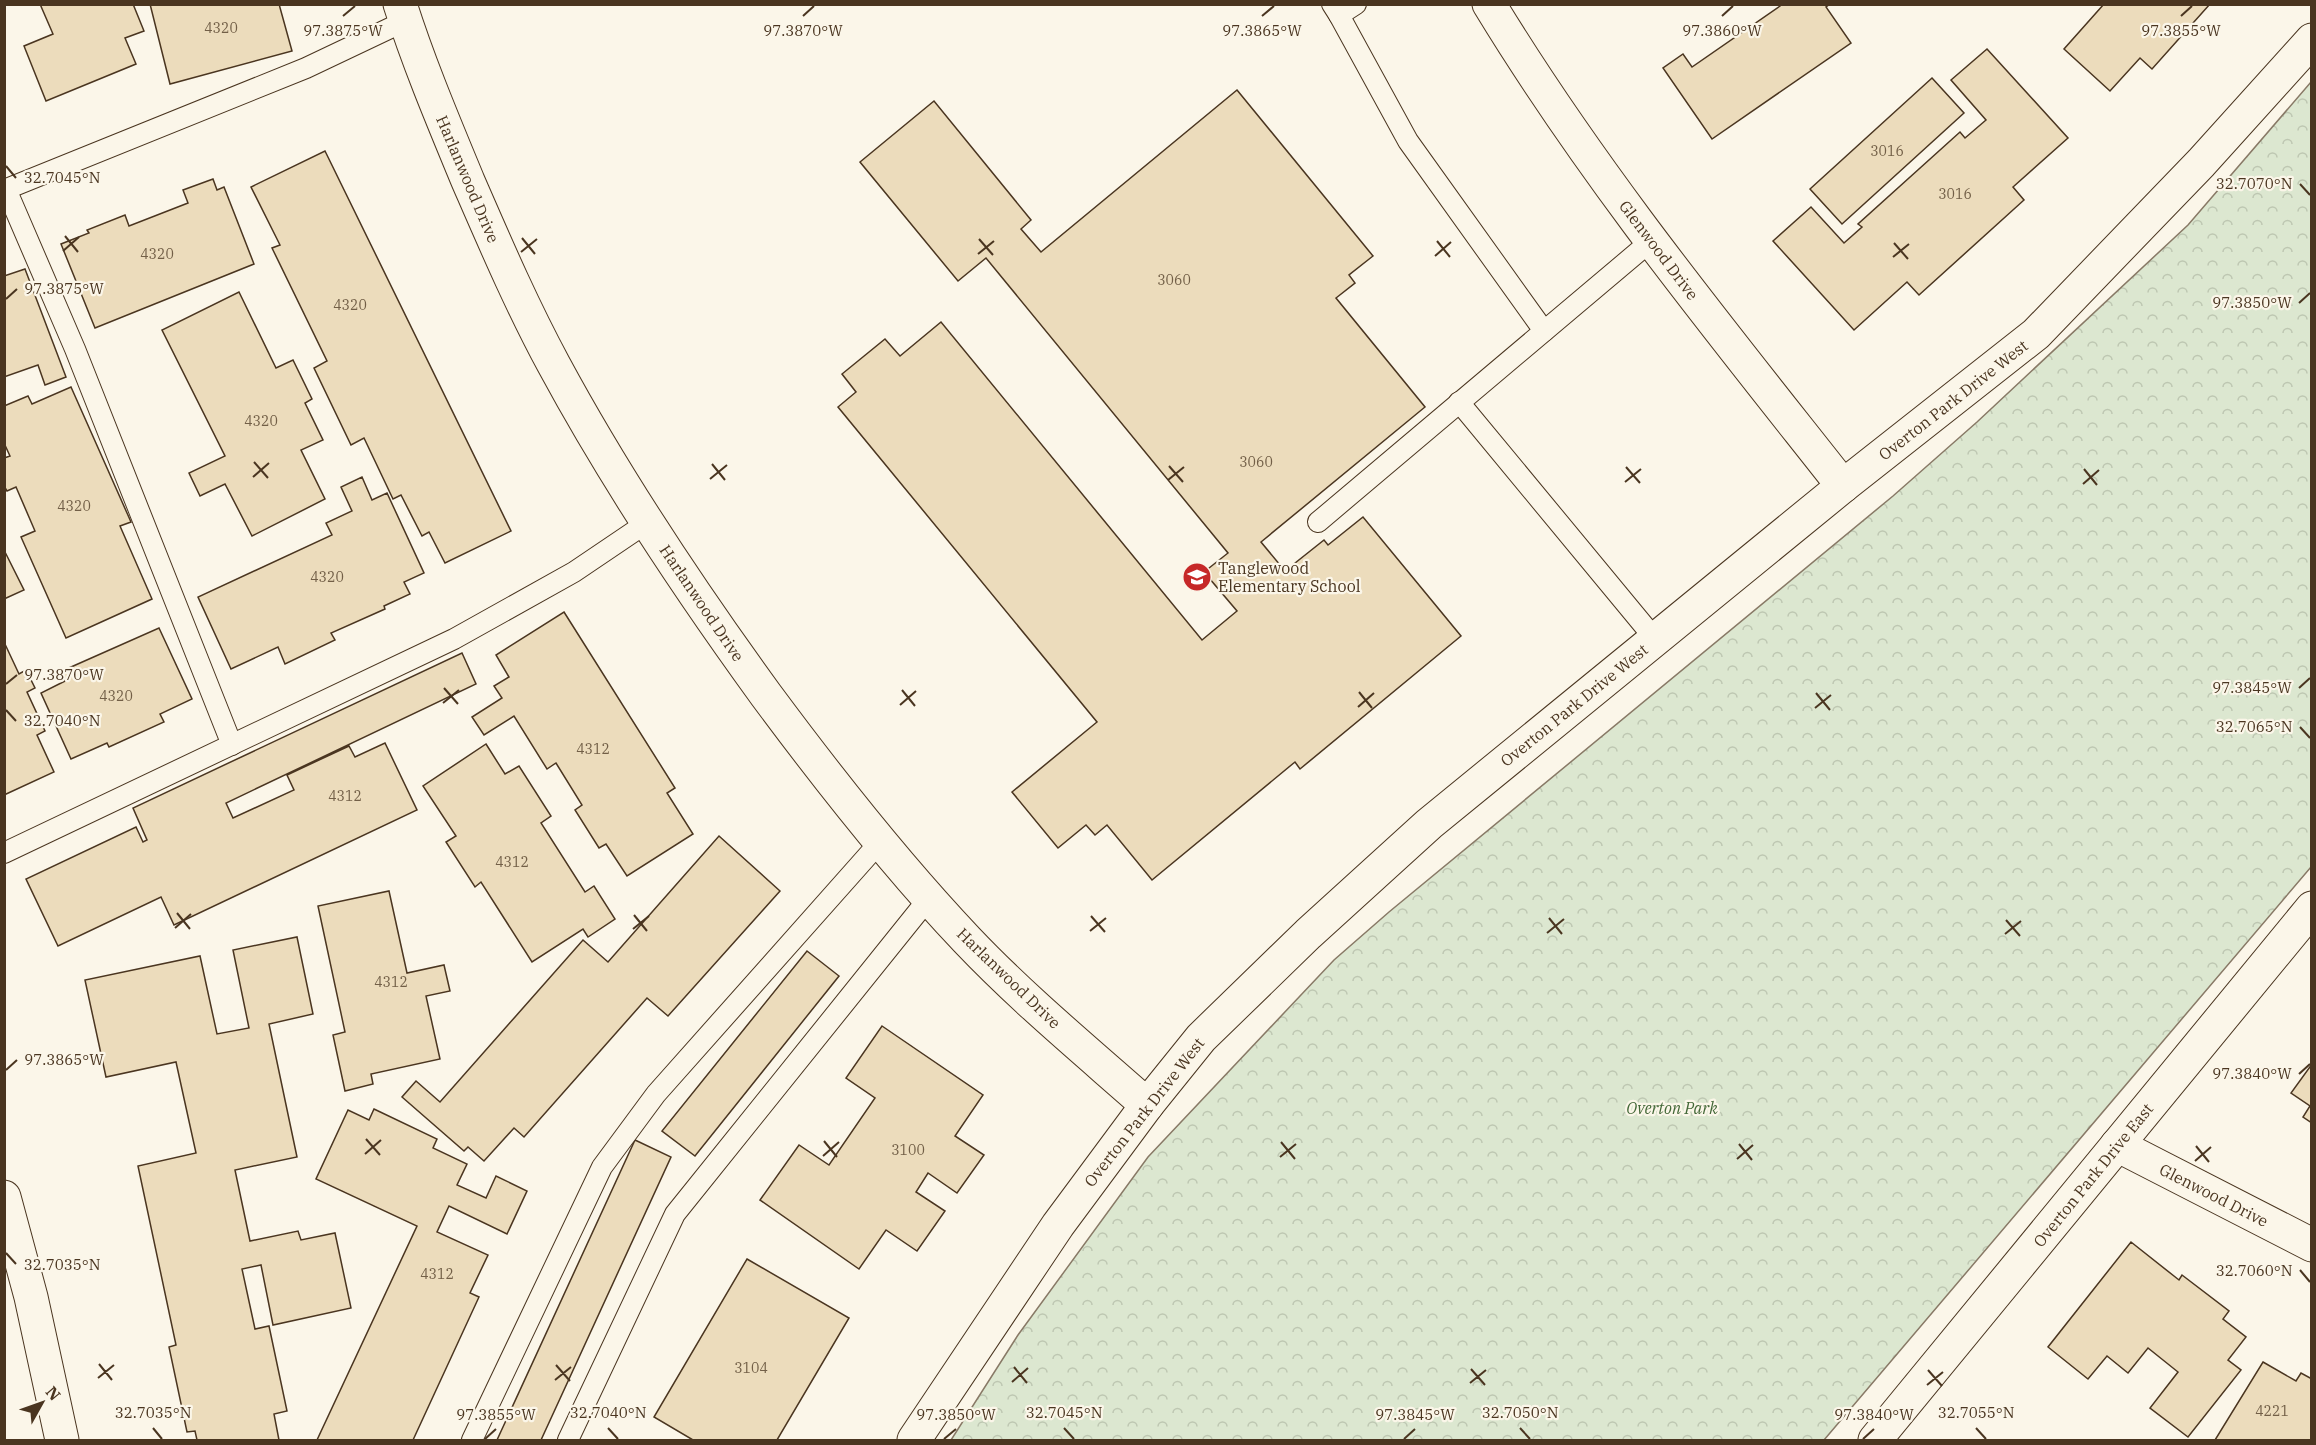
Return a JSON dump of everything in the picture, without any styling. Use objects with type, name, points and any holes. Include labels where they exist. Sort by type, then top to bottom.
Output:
[{"type":"street","name":"Glenwood Drive","points":[[1489,4],[1539,87],[1651,241],[1843,486]]},
{"type":"street","name":"Harlanwood Drive","points":[[403,13],[451,140],[494,240],[547,351],[603,453],[690,590],[879,843],[968,941],[1147,1105]]},
{"type":"street","name":"Overton Park Drive West","points":[[914,1440],[1058,1225],[1147,1105],[1201,1038],[1326,918],[1429,824],[1843,486],[2036,334],[2201,164],[2312,40]]},
{"type":"street","name":"Overton Park Drive East","points":[[1875,1440],[2312,908]]},
{"type":"street","name":"Glenwood Drive","points":[[2117,1145],[2312,1245]]},
{"type":"street","points":[[4,1197],[31,1297],[62,1440]]},
{"type":"lane","points":[[1356,4],[1335,10],[1408,141],[1544,331]]},
{"type":"lane","points":[[232,745],[75,349],[5,189],[306,68],[403,13]]},
{"type":"lane","points":[[1318,522],[1651,241]]},
{"type":"lane","points":[[1459,402],[1655,639]]},
{"type":"lane","points":[[4,853],[454,639],[573,572],[648,522]]},
{"type":"lane","points":[[472,1440],[602,1167],[656,1094],[879,843]]},
{"type":"lane","points":[[568,1440],[675,1214],[929,898]]},
{"type":"green space","name":"Overton Park","points":[[2311,82],[2311,867],[1824,1440],[951,1440],[1018,1335],[1148,1157],[1334,960],[1389,912],[1893,496],[1977,422],[2188,225]]},
{"type":"building","points":[[40,4],[133,4],[144,31],[125,38],[136,64],[46,101],[24,46],[53,34]]},
{"type":"building","points":[[150,4],[279,4],[292,51],[170,84]]},
{"type":"building","points":[[1779,4],[1830,4],[1826,7],[1851,43],[1712,139],[1663,68],[1683,54],[1692,67],[1780,6]]},
{"type":"building","points":[[2104,4],[2210,4],[2152,69],[2140,58],[2110,91],[2064,49]]},
{"type":"building","points":[[1987,49],[2068,138],[2013,187],[2024,200],[1919,295],[1907,282],[1854,330],[1773,241],[1811,207],[1844,243],[1862,227],[1858,224],[1960,132],[1965,138],[1986,120],[1951,80]]},
{"type":"building","points":[[1932,78],[1964,113],[1842,224],[1810,189]]},
{"type":"building","points":[[1237,90],[1373,256],[1349,275],[1355,283],[1336,298],[1425,407],[1261,542],[1285,571],[1324,540],[1328,545],[1363,517],[1461,636],[1300,769],[1295,762],[1152,880],[1107,825],[1095,835],[1086,825],[1058,848],[1012,792],[1097,722],[838,407],[856,392],[842,374],[885,339],[900,356],[941,322],[1202,640],[1237,611],[1204,572],[1228,553],[986,258],[958,281],[860,162],[934,101],[1031,220],[1021,229],[1041,252]]},
{"type":"building","points":[[325,151],[511,531],[445,563],[429,532],[422,536],[401,495],[393,499],[364,438],[351,445],[314,368],[327,361],[272,248],[280,245],[251,187]]},
{"type":"building","points":[[213,179],[217,190],[224,187],[254,264],[95,328],[61,244],[89,233],[87,230],[125,215],[129,226],[188,203],[183,190]]},
{"type":"building","points":[[25,269],[66,377],[45,385],[38,365],[4,377],[4,276]]},
{"type":"building","points":[[239,292],[276,368],[293,360],[312,399],[305,403],[323,440],[301,450],[325,499],[252,536],[225,484],[200,496],[189,473],[225,456],[162,330]]},
{"type":"building","points":[[71,387],[131,522],[120,526],[152,599],[66,638],[21,537],[35,531],[16,487],[7,491],[4,486],[4,458],[10,456],[4,443],[4,406],[28,396],[32,404]]},
{"type":"building","points":[[362,477],[372,500],[387,493],[424,573],[404,582],[410,594],[384,606],[385,609],[331,633],[335,640],[285,664],[278,647],[231,669],[198,597],[332,535],[326,523],[352,511],[341,487]]},
{"type":"building","points":[[4,550],[24,590],[4,599]]},
{"type":"building","points":[[564,612],[675,788],[667,793],[693,834],[627,876],[606,844],[599,848],[575,810],[582,805],[556,763],[547,769],[514,716],[484,735],[472,717],[502,698],[494,686],[509,677],[496,655]]},
{"type":"building","points":[[159,628],[192,699],[160,714],[164,722],[109,747],[107,743],[71,759],[41,693],[65,681],[62,671]]},
{"type":"building","points":[[4,642],[19,674],[26,670],[35,688],[27,692],[45,731],[37,735],[54,772],[4,795]]},
{"type":"building","points":[[462,653],[476,684],[226,803],[233,818],[294,790],[287,775],[349,746],[355,757],[385,743],[417,810],[174,925],[161,897],[58,946],[26,879],[136,827],[143,842],[147,840],[133,808]]},
{"type":"building","points":[[486,744],[505,774],[519,766],[551,816],[541,823],[585,892],[594,886],[615,919],[588,937],[583,929],[532,962],[481,882],[475,887],[446,842],[456,836],[423,786]]},
{"type":"building","points":[[719,836],[780,891],[668,1016],[647,998],[524,1137],[514,1128],[484,1161],[468,1147],[464,1151],[402,1097],[416,1081],[440,1102],[583,940],[608,962]]},
{"type":"building","points":[[389,891],[407,973],[444,965],[450,991],[426,996],[440,1059],[371,1074],[373,1084],[345,1091],[333,1035],[345,1032],[318,906]]},
{"type":"building","points":[[297,937],[313,1014],[269,1024],[297,1157],[235,1170],[250,1241],[298,1231],[301,1240],[335,1233],[351,1308],[273,1325],[261,1265],[242,1269],[255,1329],[269,1326],[287,1411],[274,1414],[279,1440],[197,1440],[195,1431],[187,1432],[169,1347],[176,1345],[138,1166],[196,1153],[176,1062],[106,1077],[85,980],[200,956],[217,1034],[249,1028],[233,950]]},
{"type":"building","points":[[807,951],[839,976],[695,1156],[662,1131]]},
{"type":"building","points":[[882,1026],[983,1095],[955,1136],[984,1155],[957,1193],[928,1173],[916,1192],[945,1211],[917,1251],[886,1230],[859,1269],[760,1200],[799,1145],[829,1165],[875,1098],[846,1078]]},
{"type":"building","points":[[2312,1064],[2312,1123],[2303,1117],[2310,1106],[2291,1093]]},
{"type":"building","points":[[374,1109],[437,1139],[433,1148],[467,1164],[457,1185],[486,1198],[496,1176],[527,1191],[507,1234],[449,1206],[437,1232],[488,1255],[470,1293],[479,1297],[413,1440],[317,1440],[417,1226],[316,1179],[348,1110],[369,1120]]},
{"type":"building","points":[[635,1140],[671,1157],[541,1440],[497,1440]]},
{"type":"building","points":[[2131,1242],[2179,1280],[2182,1275],[2229,1311],[2223,1319],[2246,1337],[2228,1360],[2241,1370],[2188,1437],[2150,1408],[2178,1372],[2148,1348],[2128,1373],[2107,1356],[2088,1379],[2048,1347]]},
{"type":"building","points":[[747,1259],[849,1318],[777,1440],[693,1440],[654,1417]]},
{"type":"building","points":[[2263,1362],[2296,1381],[2301,1373],[2312,1379],[2312,1440],[2215,1440]]},
{"type":"place","name":"Tanglewood Elementary School","points":[[1197,577]]}]
